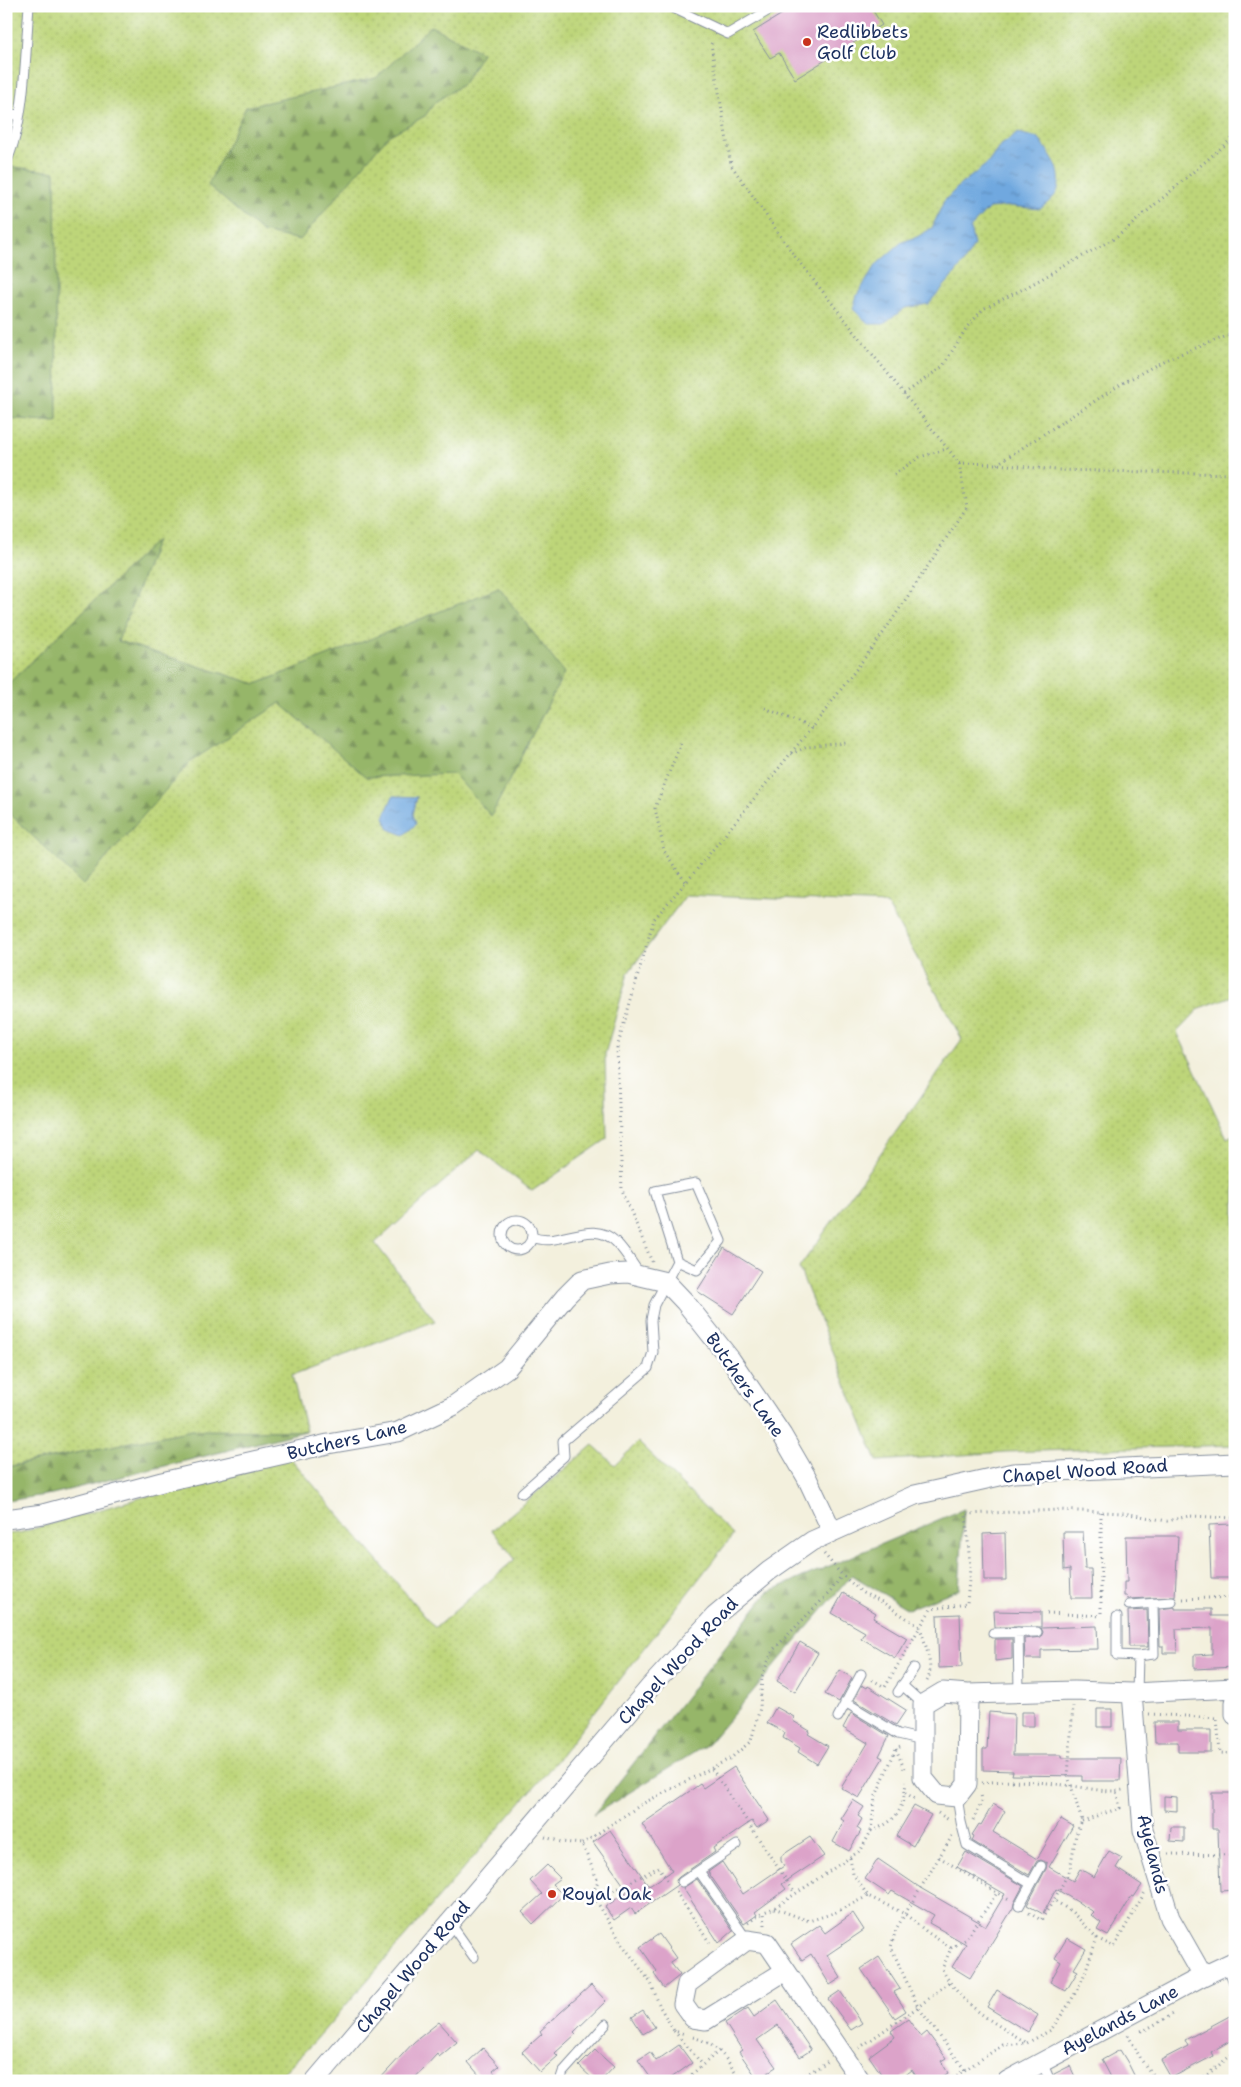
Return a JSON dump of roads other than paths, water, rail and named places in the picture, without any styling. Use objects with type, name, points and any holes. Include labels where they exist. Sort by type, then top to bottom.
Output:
[{"type":"street","name":"Butchers Lane","points":[[6,1519],[43,1514],[162,1482],[328,1444],[398,1432],[453,1406],[507,1368],[565,1297],[582,1280],[610,1274],[628,1273],[655,1279],[685,1302],[731,1360],[807,1478],[832,1531]]},
{"type":"street","name":"Chapel Wood Road","points":[[315,2081],[650,1687],[715,1616],[769,1571],[812,1541],[915,1495],[1013,1473],[1235,1463]]},
{"type":"street","points":[[968,1694],[968,1788],[937,1795],[923,1778],[923,1704],[942,1692],[968,1694],[1074,1691],[1134,1693],[1235,1688]]},
{"type":"street","name":"Ayelands","points":[[1134,1693],[1133,1714],[1143,1830],[1170,1918],[1203,1976]]},
{"type":"street","points":[[1235,1702],[1235,1715]]},
{"type":"street","points":[[785,1971],[706,2020],[693,2018],[683,2002],[687,1984],[721,1959],[743,1934],[767,1943],[861,2081]]},
{"type":"street","name":"Ayelands Lane","points":[[1006,2081],[1231,1963]]},
{"type":"lane","points":[[6,163],[12,150],[20,114],[29,6]]},
{"type":"lane","points":[[674,7],[728,34],[776,6]]},
{"type":"lane","points":[[6,115],[20,114]]},
{"type":"lane","points":[[696,1183],[720,1241],[697,1270],[677,1261],[655,1191],[696,1183]]},
{"type":"lane","points":[[532,1237],[541,1241],[548,1241],[592,1231],[601,1234],[616,1242],[655,1279]]},
{"type":"lane","points":[[522,1493],[564,1456],[563,1441],[648,1368],[652,1352],[651,1320],[654,1305],[655,1279],[677,1261]]},
{"type":"lane","points":[[1130,1605],[1172,1602]]},
{"type":"lane","points":[[1117,1617],[1117,1655],[1138,1656],[1154,1654],[1153,1603]]},
{"type":"lane","points":[[1018,1632],[1019,1692]]},
{"type":"lane","points":[[994,1633],[1037,1632]]},
{"type":"lane","points":[[1134,1693],[1138,1656]]},
{"type":"lane","points":[[914,1668],[900,1689],[923,1704]]},
{"type":"lane","points":[[838,1717],[861,1674]]},
{"type":"lane","points":[[845,1702],[898,1734],[923,1740]]},
{"type":"lane","points":[[968,1788],[961,1824],[967,1845],[1031,1884]]},
{"type":"lane","points":[[682,1882],[737,1845]]},
{"type":"lane","points":[[1019,1906],[1041,1866]]},
{"type":"lane","points":[[699,1871],[743,1934]]},
{"type":"lane","points":[[450,1923],[474,1957]]},
{"type":"lane","points":[[1231,1963],[1235,1985]]},
{"type":"lane","points":[[560,2081],[563,2072],[606,2024]]},
{"type":"lane","points":[[1041,2062],[1050,2081]]},
{"type":"water","points":[[1018,133],[1038,138],[1051,156],[1058,169],[1059,184],[1056,194],[1040,209],[1011,206],[989,208],[970,228],[974,245],[970,253],[928,304],[905,308],[884,324],[869,324],[853,309],[857,295],[877,264],[902,242],[917,237],[932,228],[944,201],[960,185],[988,163],[1000,146]]},
{"type":"water","points":[[393,796],[417,797],[413,814],[416,824],[404,835],[389,829],[384,817]]},
{"type":"place","name":"Redlibbets Golf Club","points":[[807,42]]},
{"type":"place","name":"Royal Oak","points":[[552,1894]]}]
